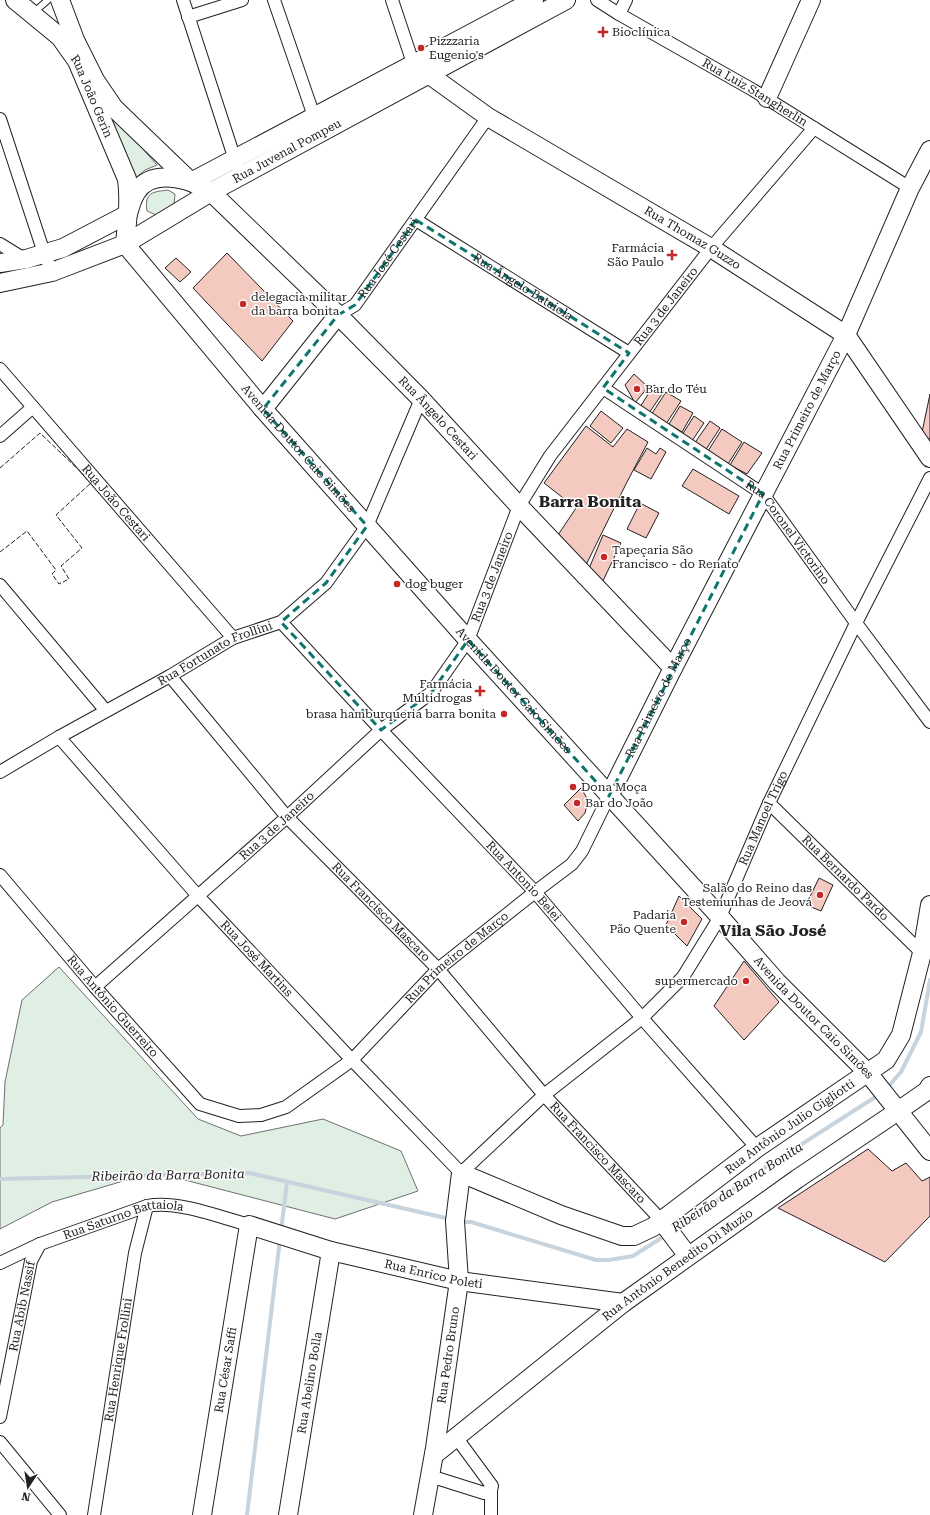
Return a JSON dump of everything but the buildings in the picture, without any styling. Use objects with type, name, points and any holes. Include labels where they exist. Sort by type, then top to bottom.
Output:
[{"type":"street","name":"Rua João Gerin","points":[[15,0],[60,37],[77,61],[127,179],[130,207]]},
{"type":"street","points":[[60,0],[75,40],[95,80],[114,108],[191,182]]},
{"type":"street","points":[[183,0],[234,159],[241,176]]},
{"type":"street","points":[[188,17],[242,0]]},
{"type":"street","points":[[274,0],[316,125]]},
{"type":"street","points":[[392,0],[413,63]]},
{"type":"street","name":"Rua Juvenal Pompeu","points":[[0,283],[52,272],[125,244],[210,192],[241,176],[316,125],[413,63],[534,0]]},
{"type":"street","name":"Rua Luiz Stangherlin","points":[[597,0],[767,98],[910,188]]},
{"type":"street","points":[[620,14],[626,0]]},
{"type":"street","points":[[767,98],[811,0]]},
{"type":"street","name":"Rua Juvenal Pompeu","points":[[191,182],[234,159],[316,125],[428,74],[556,2]]},
{"type":"street","name":"Rua Thomaz Guzzo","points":[[413,63],[488,117],[711,248],[846,335],[930,458]]},
{"type":"street","name":"Rua José Cestari","points":[[263,409],[338,315],[355,305],[488,117]]},
{"type":"street","points":[[0,119],[44,253],[52,272]]},
{"type":"street","name":"Rua 3 de Janeiro","points":[[95,987],[381,730],[431,693],[468,640],[519,506],[550,456],[711,248],[814,128]]},
{"type":"street","name":"Rua Primeiro de Março","points":[[239,1116],[261,1115],[286,1107],[352,1060],[438,969],[534,892],[572,864],[582,851],[673,668],[846,335],[910,188],[930,150]]},
{"type":"street","points":[[125,244],[130,207],[136,191],[150,180],[167,177],[175,177],[191,182]]},
{"type":"street","name":"Rua Ângelo Cestari","points":[[191,182],[210,192],[338,315],[421,399],[519,506],[673,668]]},
{"type":"street","points":[[130,207],[140,218],[155,225]]},
{"type":"street","points":[[0,263],[26,259],[64,248],[130,207]]},
{"type":"street","name":"Rua Ângelo Bataiola","points":[[416,220],[629,353]]},
{"type":"street","points":[[0,244],[26,259],[33,276]]},
{"type":"street","name":"Avenida Doutor Caio Simões","points":[[125,244],[263,409],[468,640],[720,917],[777,982],[868,1073],[930,1151]]},
{"type":"street","name":"Rua João Cestari","points":[[0,369],[232,638]]},
{"type":"street","name":"Rua Coronel Victorino","points":[[603,388],[763,494],[930,722]]},
{"type":"street","name":"Rua Fortunato Frollini","points":[[0,772],[59,737],[170,676],[232,638],[281,622],[326,583],[367,526],[421,399]]},
{"type":"street","points":[[0,436],[33,407]]},
{"type":"street","name":"Rua Manoel Trigo","points":[[461,1173],[544,1095],[642,1018],[683,977],[720,917],[769,803],[856,623],[930,478]]},
{"type":"street","points":[[0,585],[106,711]]},
{"type":"street","name":"Rua Antonio Belei","points":[[281,622],[534,892],[642,1018],[757,1148]]},
{"type":"street","name":"Rua Francisco Mascaro","points":[[170,676],[287,816],[438,969],[544,1095],[664,1225],[686,1254]]},
{"type":"street","name":"Rua José Martins","points":[[59,737],[198,896],[352,1060],[461,1173]]},
{"type":"street","name":"Rua Bernardo Pardo","points":[[769,803],[922,953]]},
{"type":"street","name":"Rua Antônio Guerreiro","points":[[3,884],[200,1104],[239,1116]]},
{"type":"street","name":"Rua Antônio Julio Gigliotti","points":[[461,1173],[561,1215],[622,1236],[634,1236],[653,1227],[664,1225],[757,1148],[886,1060],[901,1034],[922,953],[930,905]]},
{"type":"street","name":"Rua Antônio Benedito Di Muzio","points":[[434,1455],[686,1254],[797,1179],[889,1100],[927,1091],[930,1086]]},
{"type":"street","name":"Rua Pedro Bruno","points":[[423,1515],[434,1455],[459,1281],[455,1221],[461,1173]]},
{"type":"street","name":"Rua Saturno Battaiola","points":[[0,1263],[40,1244],[159,1203],[180,1206],[249,1225]]},
{"type":"street","name":"Rua Henrique Frollini","points":[[94,1515],[135,1253],[148,1206]]},
{"type":"street","name":"Rua Enrico Poleti","points":[[249,1225],[331,1251],[459,1281],[623,1303]]},
{"type":"street","name":"Rua César Saffi","points":[[202,1515],[249,1225]]},
{"type":"street","name":"Rua Abib Nassif","points":[[0,1417],[31,1261],[40,1244]]},
{"type":"street","name":"Rua Abelino Bolla","points":[[288,1515],[331,1251]]},
{"type":"street","points":[[456,1437],[492,1486],[488,1491],[491,1512]]},
{"type":"street","points":[[0,1442],[60,1515]]},
{"type":"street","points":[[430,1476],[488,1491]]},
{"type":"lane","points":[[32,14],[48,0]]},
{"type":"highlighted area","points":[[416,220],[629,353],[603,388],[763,494],[609,796],[468,640],[431,693],[381,730],[281,622],[326,583],[367,526],[263,409],[338,315],[355,305]]},
{"type":"green space","points":[[104,105],[157,165],[145,170],[131,182]]},
{"type":"green space","points":[[168,190],[175,194],[174,205],[156,215],[147,211],[147,200],[151,194],[158,191]]},
{"type":"green space","points":[[59,967],[198,1119],[241,1136],[323,1119],[401,1151],[418,1191],[335,1219],[154,1172],[52,1202],[0,1229],[0,1128],[3,1125],[5,1082],[22,1000]]},
{"type":"waterway","name":"Ribeirão da Barra Bonita","points":[[887,1088],[901,1072],[921,1032],[930,980]]},
{"type":"waterway","name":"Ribeirão da Barra Bonita","points":[[674,1230],[760,1171],[880,1094]]},
{"type":"waterway","name":"Ribeirão da Barra Bonita","points":[[0,1179],[249,1173],[450,1219]]},
{"type":"waterway","points":[[281,1231],[287,1182]]},
{"type":"waterway","name":"Ribeirão da Barra Bonita","points":[[465,1222],[471,1222],[596,1260],[609,1260],[633,1256],[666,1235]]},
{"type":"waterway","points":[[247,1515],[280,1239]]},
{"type":"fence","points":[[0,468],[40,433],[84,475]]},
{"type":"fence","points":[[0,552],[27,531],[56,570],[52,574],[59,584],[69,579],[61,566],[82,548],[56,515],[92,482],[90,480]]},
{"type":"place","name":"Bioclínica","points":[[603,32]]},
{"type":"place","name":"Pizzzaria Eugenio's","points":[[421,48]]},
{"type":"place","name":"Farmácia São Paulo","points":[[672,255]]},
{"type":"place","name":"delegacia militar da barra bonita","points":[[243,304]]},
{"type":"place","name":"Bar do Téu","points":[[637,389]]},
{"type":"place","name":"Tapeçaria São Francisco - do Renato","points":[[604,557]]},
{"type":"place","name":"dog buger","points":[[397,584]]},
{"type":"place","name":"Farmácia Multidrogas","points":[[480,691]]},
{"type":"place","name":"brasa hamburqueria barra bonita","points":[[504,714]]},
{"type":"place","name":"Dona Moça","points":[[573,787]]},
{"type":"place","name":"Bar do João","points":[[577,803]]},
{"type":"place","name":"Salão do Reino das Testemunhas de Jeová","points":[[820,895]]},
{"type":"place","name":"Padaria Pão Quente","points":[[684,922]]},
{"type":"place","name":"supermercado","points":[[746,981]]},
{"type":"district","name":"Barra Bonita","points":[[590,501]]},
{"type":"district","name":"Vila São José","points":[[773,930]]}]
